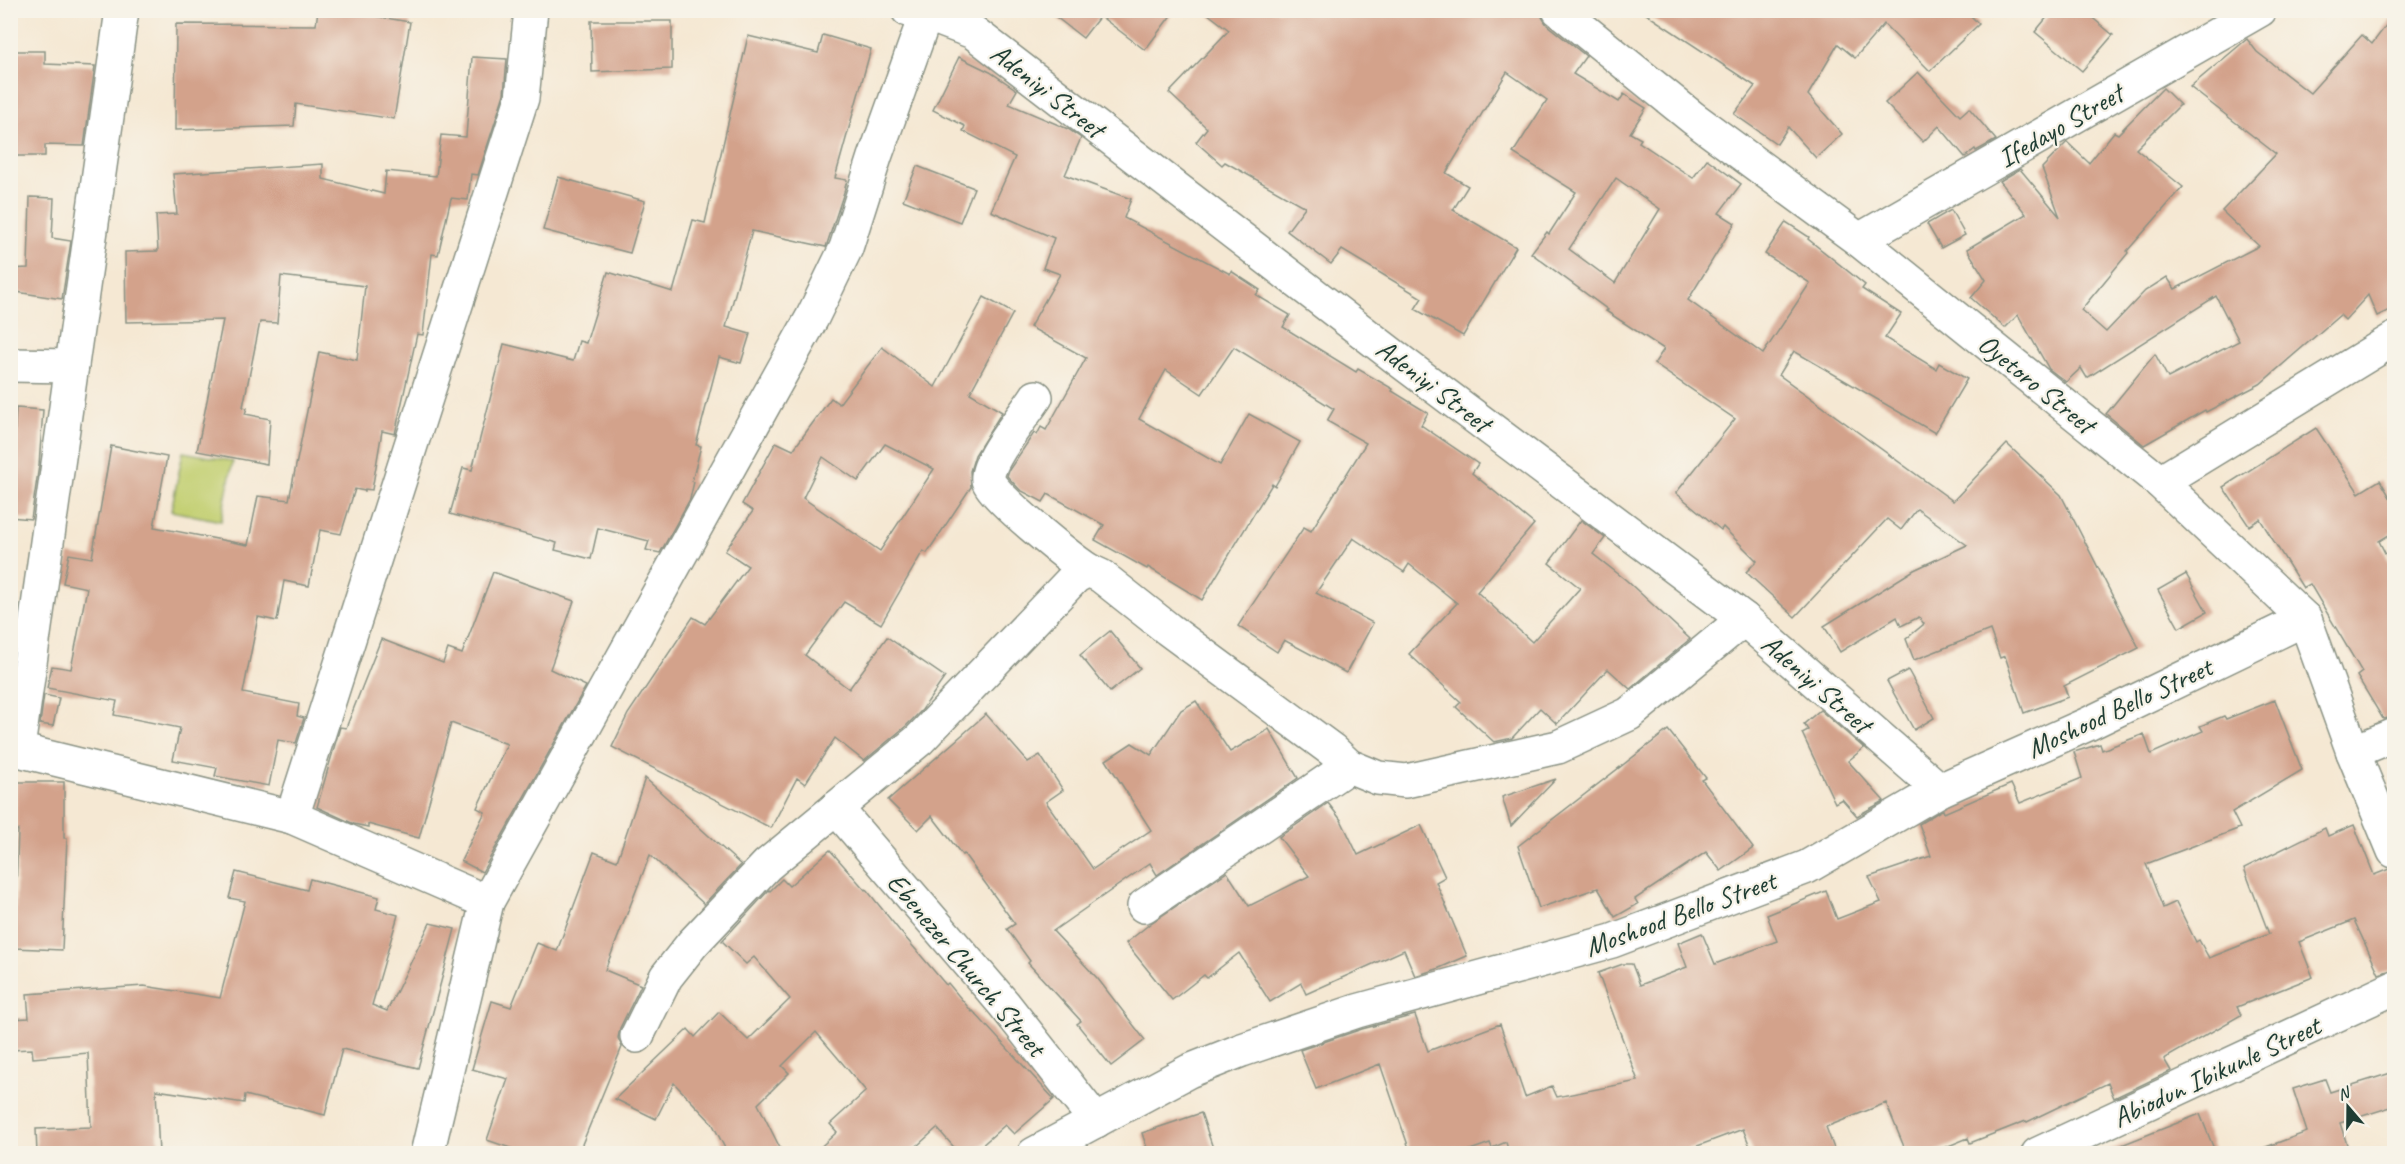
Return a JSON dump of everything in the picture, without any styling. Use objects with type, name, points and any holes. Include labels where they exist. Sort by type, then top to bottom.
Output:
[{"type":"street","points":[[122,10],[72,366],[14,748],[292,817],[487,902]]},
{"type":"street","points":[[292,817],[522,98],[531,10]]},
{"type":"street","name":"Oyetoro Street","points":[[1559,10],[1693,118],[1860,240],[2160,482],[2305,619],[2353,752],[2394,851]]},
{"type":"street","name":"Ifedayo Street","points":[[1860,240],[2260,10]]},
{"type":"street","points":[[427,1154],[487,902],[812,318],[846,248],[917,12]]},
{"type":"street","name":"Adeniyi Street","points":[[917,12],[973,32],[1403,363],[1744,619],[1940,790]]},
{"type":"street","points":[[2160,482],[2394,339]]},
{"type":"street","points":[[10,365],[72,366]]},
{"type":"street","points":[[1036,397],[991,465],[988,480],[994,492],[1057,549],[1101,576],[1168,629],[1332,750],[1349,766],[1378,778],[1406,781],[1558,747],[1629,714],[1744,619]]},
{"type":"street","points":[[637,1036],[666,978],[693,943],[767,865],[919,740],[1075,577],[1088,570]]},
{"type":"street","name":"Moshood Bello Street","points":[[1034,1154],[1189,1071],[1242,1050],[1357,1011],[1612,941],[1807,867],[1940,790],[2088,724],[2305,619]]},
{"type":"street","points":[[2353,752],[2394,735]]},
{"type":"street","points":[[1144,906],[1349,766]]},
{"type":"street","name":"Ebenezer Church Street","points":[[837,808],[1004,1004],[1096,1121]]},
{"type":"street","name":"Abiodun Ibikunle Street","points":[[2038,1154],[2394,988]]},
{"type":"green space","points":[[183,452],[233,461],[221,521],[171,511]]},
{"type":"building","points":[[318,10],[356,13],[410,22],[394,119],[296,104],[294,126],[175,130],[176,24],[316,25]]},
{"type":"building","points":[[1047,10],[1175,10],[1145,50],[1100,16],[1083,38]]},
{"type":"building","points":[[1203,10],[1541,10],[1547,25],[1586,56],[1573,74],[1619,102],[1624,94],[1646,108],[1630,133],[1641,139],[1639,142],[1693,178],[1707,159],[1741,184],[1719,213],[1735,223],[1688,300],[1763,354],[1810,283],[1765,254],[1786,222],[1809,237],[1808,239],[1865,285],[1862,289],[1901,314],[1885,338],[1936,369],[1939,363],[1967,379],[1935,433],[1794,351],[1779,375],[1953,501],[2007,444],[2061,495],[2139,648],[2064,686],[2068,697],[2024,713],[2005,656],[2000,658],[1990,630],[1914,660],[1906,639],[1924,624],[1919,617],[1901,626],[1897,617],[1840,652],[1824,626],[1914,570],[1967,545],[1917,509],[1901,530],[1887,519],[1795,617],[1746,572],[1757,561],[1723,527],[1721,530],[1676,493],[1735,419],[1654,364],[1664,349],[1606,311],[1608,310],[1531,253],[1547,232],[1549,234],[1576,192],[1513,153],[1547,100],[1507,72],[1446,173],[1468,186],[1453,210],[1516,247],[1463,336],[1415,309],[1422,298],[1342,250],[1331,264],[1287,231],[1305,207],[1225,162],[1222,165],[1196,142],[1207,128],[1169,93],[1229,30]],"holes":[[[1616,178],[1660,209],[1615,283],[1569,249]]]},
{"type":"building","points":[[1640,10],[1965,10],[1979,24],[1930,71],[1884,24],[1855,58],[1838,44],[1808,95],[1842,134],[1816,158],[1788,127],[1777,144],[1734,114],[1755,86]]},
{"type":"building","points":[[2053,10],[2083,10],[2113,35],[2082,71],[2035,32]]},
{"type":"building","points":[[2394,15],[2394,308],[2377,316],[2368,295],[2345,320],[2340,315],[2260,384],[2206,412],[2205,410],[2144,445],[2106,414],[2155,354],[2168,378],[2239,341],[2216,296],[2087,378],[2081,368],[2066,382],[2049,369],[2018,315],[2005,328],[1971,298],[1986,280],[1967,249],[2026,214],[2000,181],[2020,169],[2060,217],[2042,168],[2067,142],[2089,163],[2114,132],[2118,134],[2163,88],[2180,105],[2136,149],[2183,187],[2127,251],[2128,253],[2081,310],[2106,332],[2145,291],[2167,277],[2175,289],[2259,246],[2222,211],[2276,154],[2190,87],[2247,39],[2257,52],[2310,93],[2362,35],[2372,44]]},
{"type":"building","points":[[591,21],[672,21],[672,69],[592,72]]},
{"type":"building","points":[[823,35],[871,49],[835,178],[847,180],[844,192],[826,247],[752,231],[726,327],[750,334],[741,363],[719,357],[696,445],[701,446],[690,499],[660,553],[646,550],[649,541],[598,528],[591,559],[555,550],[557,543],[450,514],[463,468],[472,470],[504,344],[573,361],[579,341],[586,343],[608,272],[673,292],[693,220],[705,223],[748,36],[818,53]]},
{"type":"building","points":[[10,51],[45,51],[45,64],[95,66],[84,146],[45,145],[45,156],[10,156]]},
{"type":"building","points":[[472,57],[507,59],[504,94],[478,175],[471,174],[468,200],[451,198],[438,255],[432,254],[423,335],[417,334],[395,434],[382,431],[372,490],[355,489],[341,534],[320,530],[309,586],[284,581],[277,621],[258,617],[243,693],[299,704],[297,716],[304,718],[296,743],[278,740],[269,786],[215,776],[217,768],[173,760],[180,728],[114,715],[117,701],[47,688],[52,666],[71,669],[87,588],[63,583],[69,554],[92,558],[111,446],[167,457],[154,527],[248,545],[258,496],[289,500],[319,352],[357,360],[365,286],[281,276],[277,323],[260,322],[243,407],[247,408],[245,414],[270,419],[267,464],[197,451],[223,320],[126,322],[125,252],[158,251],[156,215],[177,214],[173,174],[323,164],[323,179],[384,194],[386,171],[436,176],[441,135],[466,137]]},
{"type":"building","points":[[959,57],[990,72],[1017,90],[1009,104],[1068,129],[1081,138],[1065,175],[1131,199],[1124,218],[1230,274],[1231,271],[1260,290],[1256,295],[1290,315],[1283,327],[1356,372],[1358,369],[1393,389],[1392,391],[1428,413],[1421,425],[1478,464],[1472,473],[1534,524],[1477,592],[1532,642],[1580,588],[1549,563],[1581,520],[1605,538],[1593,554],[1626,580],[1690,639],[1630,689],[1608,669],[1557,724],[1540,708],[1512,738],[1494,742],[1456,707],[1461,702],[1409,654],[1457,603],[1409,564],[1404,572],[1353,538],[1316,593],[1373,623],[1346,673],[1284,640],[1277,652],[1238,626],[1304,527],[1311,531],[1366,443],[1327,421],[1334,409],[1234,347],[1202,394],[1166,370],[1139,419],[1220,465],[1249,414],[1300,442],[1275,486],[1272,484],[1202,600],[1148,567],[1147,569],[1095,540],[1104,525],[1048,494],[1043,502],[1020,490],[1007,476],[1009,470],[1034,433],[1037,435],[1041,427],[1046,430],[1086,358],[1030,327],[1060,274],[1043,268],[1054,238],[991,211],[1015,157],[963,131],[965,126],[933,110]]},
{"type":"building","points":[[1918,72],[1960,116],[1969,108],[1996,140],[1976,151],[1975,149],[1965,157],[1939,126],[1923,142],[1885,103]]},
{"type":"building","points":[[917,166],[974,188],[960,222],[903,200]]},
{"type":"building","points":[[558,177],[645,201],[630,253],[543,230]]},
{"type":"building","points":[[30,197],[54,198],[52,238],[71,241],[62,299],[10,291],[10,269],[28,268]]},
{"type":"building","points":[[1951,210],[1965,235],[1941,248],[1927,224]]},
{"type":"building","points":[[984,297],[1013,313],[970,393],[1002,412],[975,455],[970,471],[971,487],[927,553],[923,551],[881,624],[844,602],[805,655],[849,689],[887,637],[945,677],[922,710],[864,761],[835,738],[805,784],[797,778],[771,828],[612,747],[628,714],[693,617],[705,624],[748,566],[725,551],[753,511],[742,504],[776,442],[793,450],[831,398],[839,404],[882,347],[935,387]],"holes":[[[885,444],[934,469],[880,551],[803,498],[823,457],[858,481]]]},
{"type":"building","points":[[16,408],[43,410],[39,465],[31,519],[10,517]]},
{"type":"building","points":[[2316,428],[2359,493],[2380,480],[2394,504],[2394,532],[2379,541],[2394,571],[2394,717],[2383,719],[2357,676],[2362,672],[2310,584],[2303,588],[2260,519],[2249,526],[2223,487]]},
{"type":"building","points":[[493,572],[574,601],[550,669],[586,686],[482,872],[461,861],[485,812],[477,808],[507,744],[451,723],[419,838],[368,824],[368,827],[354,824],[317,807],[340,727],[346,728],[381,639],[443,663],[448,649],[462,654]]},
{"type":"building","points":[[2186,574],[2207,612],[2179,628],[2158,590]]},
{"type":"building","points":[[1110,631],[1140,668],[1110,692],[1080,655]]},
{"type":"building","points":[[1908,670],[1934,718],[1914,730],[1887,681]]},
{"type":"building","points":[[44,695],[59,698],[53,726],[40,724]]},
{"type":"building","points":[[2275,700],[2302,770],[2232,812],[2240,828],[2146,864],[2163,908],[2176,902],[2196,942],[2199,940],[2209,958],[2269,934],[2244,868],[2325,828],[2328,836],[2354,825],[2374,875],[2394,869],[2394,969],[2379,974],[2354,920],[2299,942],[2313,977],[2237,1007],[2241,1015],[2164,1059],[2171,1071],[2114,1098],[2108,1083],[2027,1122],[1970,1143],[1968,1138],[1929,1154],[1907,1154],[1886,1103],[1826,1127],[1836,1154],[1753,1154],[1743,1129],[1676,1154],[1509,1154],[1506,1142],[1492,1148],[1490,1143],[1459,1154],[1411,1154],[1380,1064],[1316,1089],[1300,1050],[1362,1029],[1415,1015],[1428,1051],[1500,1024],[1525,1097],[1552,1086],[1557,1097],[1638,1081],[1598,973],[1623,964],[1632,964],[1640,985],[1687,967],[1678,943],[1702,933],[1715,964],[1777,941],[1767,915],[1826,891],[1837,919],[1881,902],[1869,877],[1931,856],[1919,824],[1940,811],[1943,810],[1944,813],[2011,784],[2020,803],[2082,778],[2074,752],[2100,744],[2102,750],[2144,734],[2151,754],[2203,731],[2200,726],[2224,716],[2226,719]]},
{"type":"building","points":[[1196,701],[1230,752],[1269,729],[1298,778],[1157,875],[1150,863],[1053,931],[1098,979],[1145,1040],[1111,1066],[1077,1024],[1081,1021],[1028,963],[1030,961],[1007,929],[1015,924],[964,854],[962,855],[932,816],[918,830],[888,800],[986,714],[1028,762],[1040,755],[1063,790],[1046,802],[1093,869],[1151,830],[1106,760],[1132,743],[1151,755],[1181,710]]},
{"type":"building","points":[[1820,710],[1864,748],[1848,761],[1884,801],[1857,816],[1842,799],[1835,803],[1802,733],[1808,730],[1804,724]]},
{"type":"building","points":[[1668,730],[1706,778],[1702,780],[1753,848],[1721,871],[1706,852],[1635,899],[1638,904],[1615,917],[1598,888],[1539,908],[1518,846]]},
{"type":"building","points":[[645,778],[741,865],[704,904],[650,855],[605,970],[641,985],[620,1028],[618,1038],[622,1047],[578,1154],[528,1154],[487,1140],[508,1079],[472,1069],[492,1001],[511,1007],[537,943],[557,951],[594,852],[617,861]]},
{"type":"building","points":[[1556,779],[1511,826],[1502,797]]},
{"type":"building","points":[[16,782],[64,782],[64,838],[67,838],[62,950],[14,948],[18,830],[16,830]]},
{"type":"building","points":[[1328,803],[1341,820],[1358,855],[1421,825],[1445,877],[1436,882],[1467,956],[1415,976],[1404,950],[1306,994],[1301,983],[1270,1002],[1239,953],[1207,978],[1204,975],[1172,1000],[1126,943],[1151,923],[1227,872],[1249,906],[1309,876],[1279,837]]},
{"type":"building","points":[[830,850],[866,889],[946,985],[948,983],[972,1012],[1054,1099],[1014,1134],[1005,1125],[972,1154],[960,1154],[937,1128],[908,1154],[813,1154],[837,1132],[830,1124],[866,1091],[816,1032],[782,1066],[789,1073],[758,1104],[783,1154],[728,1154],[712,1123],[674,1083],[656,1119],[615,1099],[688,1029],[695,1037],[719,1012],[748,1040],[790,999],[754,957],[746,964],[722,941],[782,879],[789,886]]},
{"type":"building","points":[[236,872],[307,890],[310,879],[379,897],[376,909],[398,915],[372,1005],[387,1011],[430,923],[455,929],[418,1068],[342,1049],[325,1115],[245,1095],[244,1103],[156,1090],[159,1154],[37,1154],[36,1129],[91,1127],[88,1053],[33,1058],[32,1049],[10,1050],[10,1019],[29,1018],[27,994],[144,986],[220,998],[245,901],[229,898]]},
{"type":"building","points":[[2394,1072],[2394,1106],[2340,1123],[2350,1154],[2256,1154],[2255,1151],[2307,1132],[2293,1089],[2325,1079],[2330,1092]]},
{"type":"building","points":[[1201,1113],[1215,1154],[1149,1154],[1142,1133]]},
{"type":"building","points":[[2200,1114],[2216,1154],[2104,1154],[2104,1152]]}]
